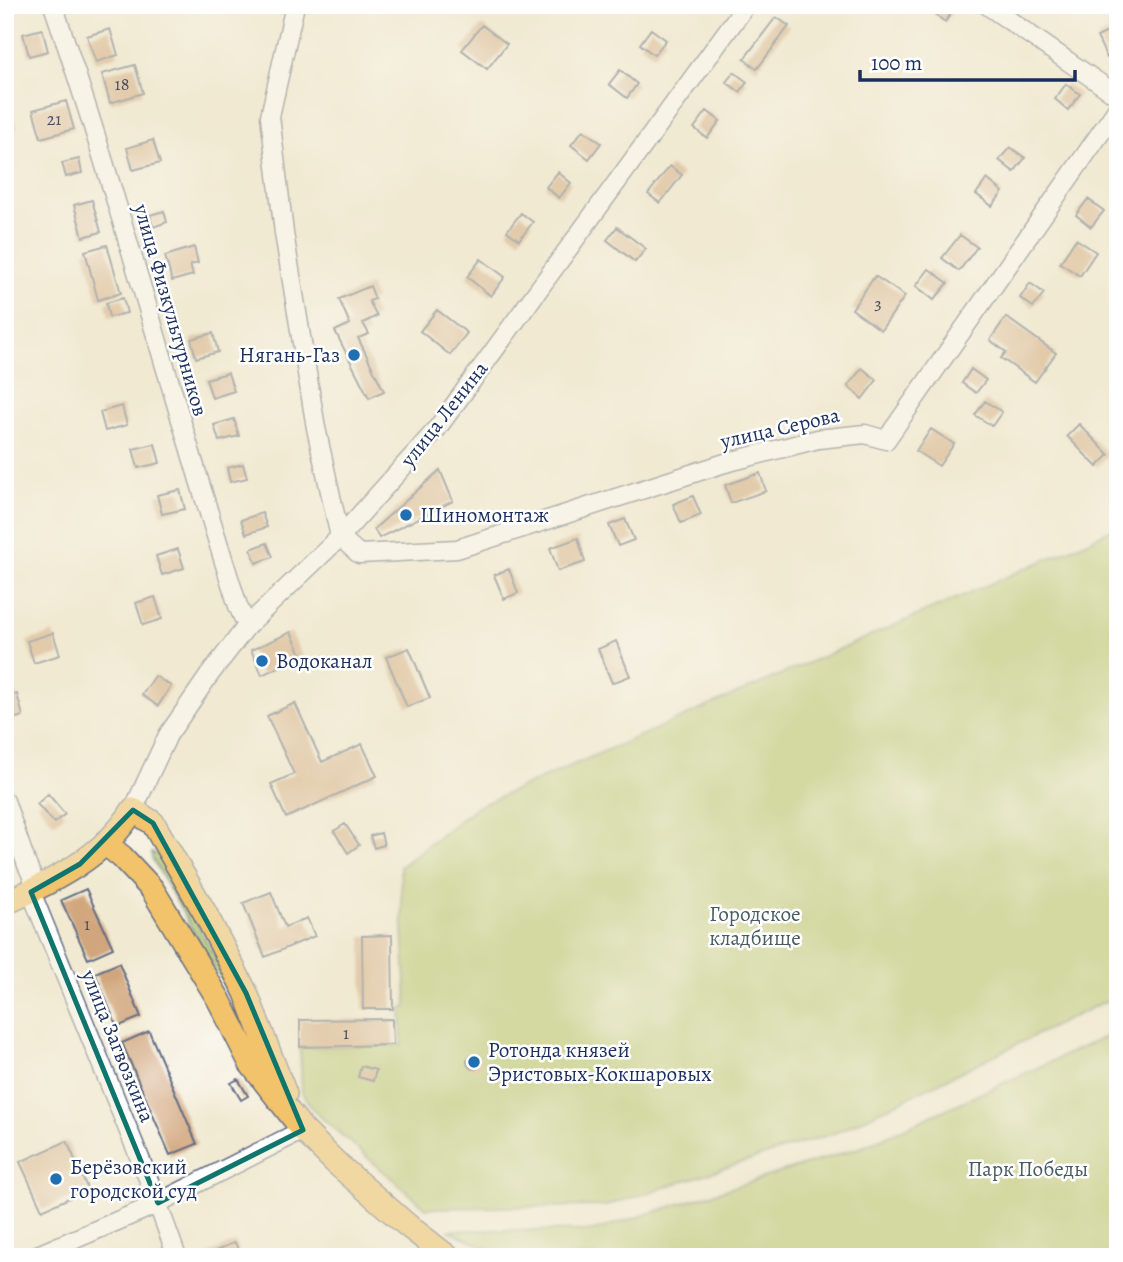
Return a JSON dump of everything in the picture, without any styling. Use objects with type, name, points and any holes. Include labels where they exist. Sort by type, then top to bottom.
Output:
[{"type":"main road","points":[[5,903],[80,864],[105,843],[133,810],[153,823],[205,913],[246,993],[260,1024],[277,1077],[300,1124]]},
{"type":"main road","points":[[105,843],[152,888],[219,1000],[251,1064],[300,1124],[346,1172],[449,1257]]},
{"type":"main road","points":[[219,1000],[233,1008],[242,1006],[246,993]]},
{"type":"street","name":"улица Физкультурников","points":[[53,5],[86,101],[193,466],[238,606],[247,626]]},
{"type":"street","points":[[295,5],[270,116],[284,233],[316,428],[340,537]]},
{"type":"street","name":"улица Ленина","points":[[133,810],[168,735],[210,674],[247,626],[340,537],[436,430],[746,5]]},
{"type":"street","points":[[988,5],[1118,96]]},
{"type":"street","name":"улица Серова","points":[[340,537],[359,554],[457,549],[725,463],[805,442],[865,434],[886,440],[1118,108]]},
{"type":"street","name":"улица Загвозкина","points":[[5,801],[34,890],[177,1257]]},
{"type":"street","points":[[33,1257],[158,1203],[300,1124]]},
{"type":"highlighted area","points":[[133,810],[153,823],[246,993],[303,1130],[158,1203],[31,892],[80,864]]},
{"type":"green space","name":"Городское кладбище","points":[[1118,526],[1118,995],[837,1132],[606,1206],[426,1208],[314,1111],[302,1093],[300,1047],[402,1045],[401,1009],[407,1007],[400,867],[476,807]]},
{"type":"green space","points":[[152,853],[158,855],[235,993],[235,998],[231,997],[152,858]]},
{"type":"green space","name":"Парк Победы","points":[[1118,1031],[1118,1257],[505,1257],[448,1230],[593,1231],[865,1146]]},
{"type":"building","points":[[923,5],[951,5],[955,8],[945,22]]},
{"type":"building","points":[[776,17],[789,26],[757,69],[744,59]]},
{"type":"building","points":[[482,25],[507,44],[487,69],[462,50]]},
{"type":"building","points":[[1118,27],[1118,53],[1107,58],[1097,37]]},
{"type":"building","points":[[42,29],[48,51],[29,56],[23,34]]},
{"type":"building","points":[[110,29],[118,55],[96,62],[87,36]]},
{"type":"building","points":[[651,29],[666,40],[654,55],[640,44]]},
{"type":"building","points":[[135,65],[143,93],[110,103],[102,74]]},
{"type":"building","points":[[620,70],[637,84],[627,98],[609,84]]},
{"type":"building","points":[[734,72],[747,82],[740,92],[726,82]]},
{"type":"building","points":[[1066,84],[1080,94],[1068,110],[1055,99]]},
{"type":"building","points":[[66,101],[74,129],[41,138],[33,110]]},
{"type":"building","points":[[11,109],[16,128],[5,130],[5,110]]},
{"type":"building","points":[[707,111],[720,121],[707,138],[694,128]]},
{"type":"building","points":[[583,130],[601,143],[589,159],[571,145]]},
{"type":"building","points":[[153,140],[160,163],[133,170],[127,148]]},
{"type":"building","points":[[1010,147],[1025,158],[1014,172],[999,160]]},
{"type":"building","points":[[79,159],[82,173],[66,177],[62,163]]},
{"type":"building","points":[[670,166],[682,175],[660,203],[648,194]]},
{"type":"building","points":[[558,172],[571,183],[559,198],[546,187]]},
{"type":"building","points":[[987,179],[1003,192],[992,206],[976,194]]},
{"type":"building","points":[[1088,199],[1104,211],[1091,227],[1076,215]]},
{"type":"building","points":[[92,200],[101,232],[83,237],[74,205]]},
{"type":"building","points":[[164,211],[167,222],[153,227],[150,215]]},
{"type":"building","points":[[521,213],[533,222],[519,240],[507,231]]},
{"type":"building","points":[[617,227],[646,249],[635,262],[607,240]]},
{"type":"building","points":[[960,235],[977,247],[959,271],[942,258]]},
{"type":"building","points":[[1076,239],[1096,252],[1080,276],[1060,263]]},
{"type":"building","points":[[107,245],[121,293],[98,300],[85,251]]},
{"type":"building","points":[[194,247],[198,263],[190,265],[193,275],[172,281],[165,256]]},
{"type":"building","points":[[481,259],[505,277],[491,296],[467,277]]},
{"type":"building","points":[[929,269],[948,283],[934,300],[916,286]]},
{"type":"building","points":[[875,276],[905,296],[881,330],[852,309]]},
{"type":"building","points":[[1030,283],[1044,293],[1033,307],[1020,298]]},
{"type":"building","points":[[370,286],[375,299],[369,301],[377,316],[363,323],[369,334],[358,338],[384,391],[369,398],[335,331],[350,324],[339,299]]},
{"type":"building","points":[[123,298],[127,313],[109,317],[106,303]]},
{"type":"building","points":[[437,310],[467,333],[450,355],[420,331]]},
{"type":"building","points":[[1006,317],[1056,353],[1035,382],[1001,358],[1006,352],[990,340]]},
{"type":"building","points":[[213,333],[218,352],[196,358],[191,339]]},
{"type":"building","points":[[862,368],[877,380],[862,399],[848,386]]},
{"type":"building","points":[[971,369],[986,380],[976,393],[962,383]]},
{"type":"building","points":[[228,373],[234,391],[212,398],[206,379]]},
{"type":"building","points":[[985,401],[1002,412],[992,426],[975,415]]},
{"type":"building","points":[[122,406],[127,425],[105,431],[100,412]]},
{"type":"building","points":[[234,419],[239,436],[219,441],[214,425]]},
{"type":"building","points":[[1079,424],[1109,455],[1097,467],[1067,436]]},
{"type":"building","points":[[931,429],[954,444],[939,466],[916,451]]},
{"type":"building","points":[[155,444],[160,463],[138,468],[133,449]]},
{"type":"building","points":[[243,464],[247,478],[230,482],[227,468]]},
{"type":"building","points":[[440,470],[453,501],[379,538],[374,529]]},
{"type":"building","points":[[760,473],[766,491],[731,503],[725,485]]},
{"type":"building","points":[[180,490],[185,509],[162,514],[157,495]]},
{"type":"building","points":[[693,496],[701,515],[681,523],[673,504]]},
{"type":"building","points":[[262,513],[267,527],[246,534],[241,520]]},
{"type":"building","points":[[625,519],[634,540],[618,546],[609,525]]},
{"type":"building","points":[[578,538],[585,562],[558,571],[550,548]]},
{"type":"building","points":[[267,543],[273,557],[256,563],[251,549]]},
{"type":"building","points":[[178,549],[184,568],[162,575],[156,556]]},
{"type":"building","points":[[509,569],[518,593],[504,599],[494,575]]},
{"type":"building","points":[[155,597],[162,619],[143,625],[136,603]]},
{"type":"building","points":[[291,632],[302,656],[262,675],[251,650]]},
{"type":"building","points":[[53,633],[60,655],[34,663],[27,641]]},
{"type":"building","points":[[616,641],[630,676],[612,683],[598,649]]},
{"type":"building","points":[[409,648],[430,698],[407,707],[386,657]]},
{"type":"building","points":[[155,676],[171,686],[158,706],[142,695]]},
{"type":"building","points":[[17,694],[23,716],[5,721],[5,697]]},
{"type":"building","points":[[295,703],[322,762],[362,744],[377,776],[286,818],[271,784],[294,774],[267,716]]},
{"type":"building","points":[[48,794],[65,814],[54,823],[37,804]]},
{"type":"building","points":[[345,824],[359,845],[348,853],[334,831]]},
{"type":"building","points":[[381,833],[384,845],[374,848],[370,836]]},
{"type":"building","points":[[86,889],[113,948],[88,959],[61,900]]},
{"type":"building","points":[[271,892],[285,927],[307,918],[315,936],[265,957],[243,903]]},
{"type":"building","points":[[392,935],[393,1009],[363,1009],[362,936]]},
{"type":"building","points":[[119,963],[141,1017],[117,1027],[95,973]]},
{"type":"building","points":[[392,1019],[393,1045],[300,1047],[300,1020]]},
{"type":"building","points":[[149,1031],[197,1144],[170,1155],[122,1043]]},
{"type":"building","name":"Ротонда князей Эристовых-Кокшаровых","points":[[471,1055],[477,1055],[481,1062],[477,1069],[471,1069],[467,1065],[467,1059]]},
{"type":"building","points":[[361,1066],[376,1070],[373,1081],[358,1077]]},
{"type":"building","points":[[238,1079],[248,1096],[241,1100],[231,1083]]},
{"type":"building","points":[[67,1141],[88,1190],[42,1210],[20,1162]]},
{"type":"building","points":[[235,1242],[241,1257],[210,1257],[209,1254]]},
{"type":"place","name":"Нягань-Газ","points":[[354,355]]},
{"type":"place","name":"Шиномонтаж","points":[[406,515]]},
{"type":"place","name":"Водоканал","points":[[262,661]]},
{"type":"place","name":"Ротонда князей Эристовых-Кокшаровых","points":[[474,1062]]},
{"type":"place","name":"Берёзовский городской суд","points":[[56,1179]]}]
